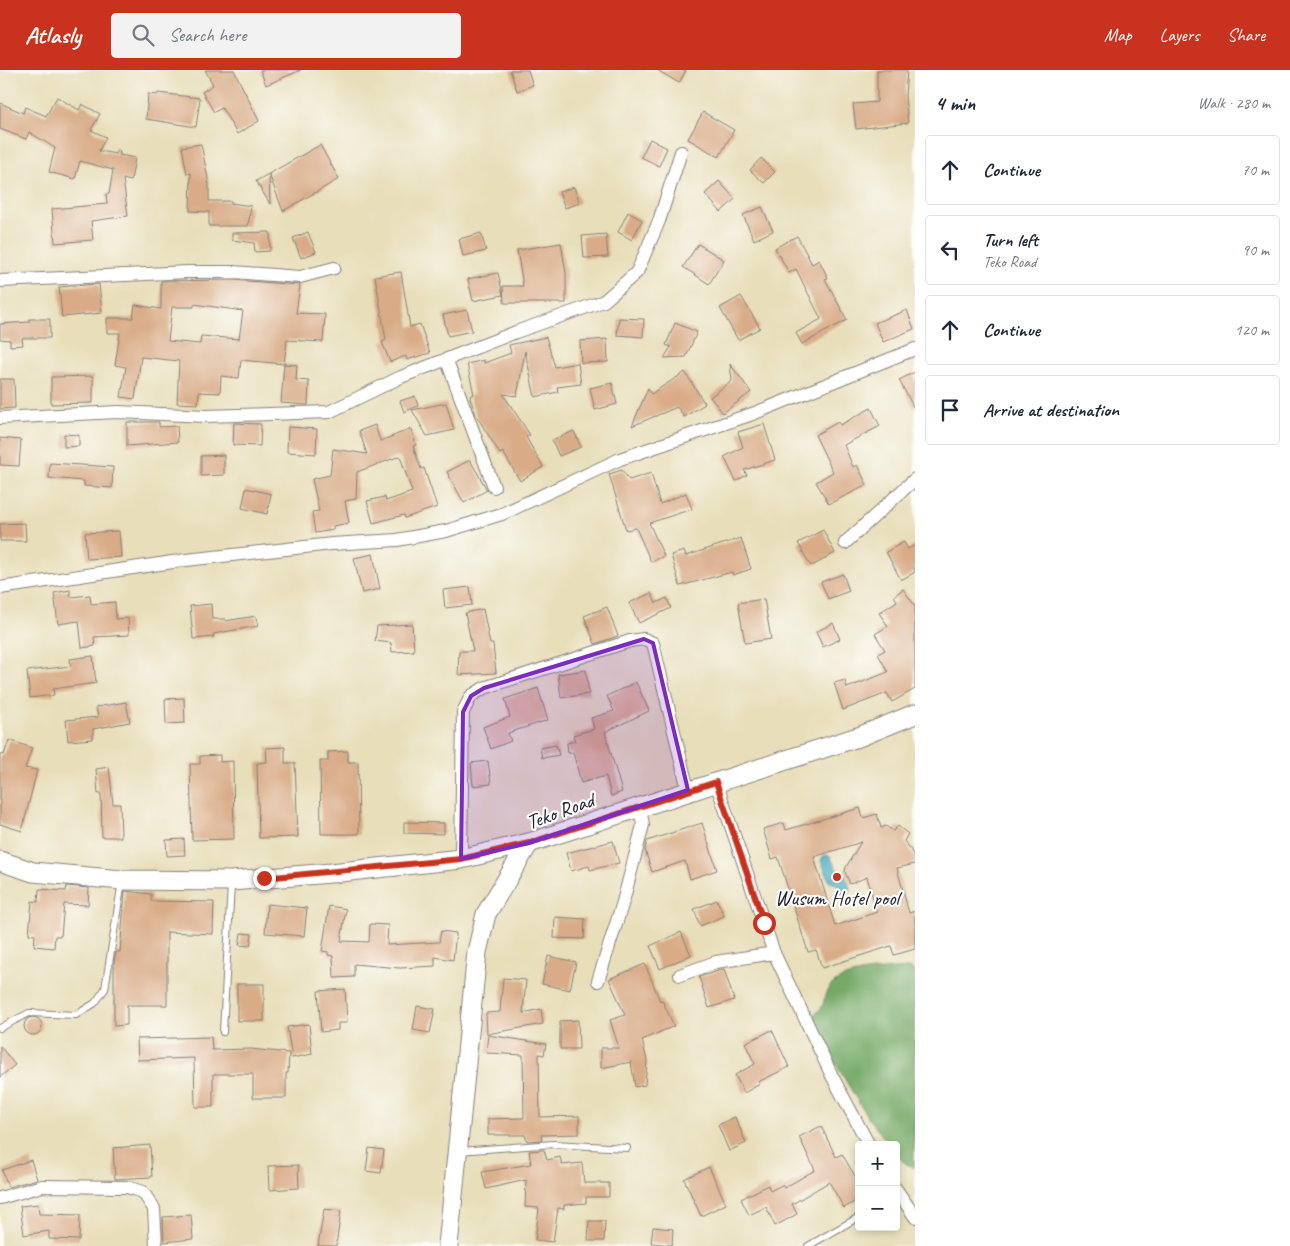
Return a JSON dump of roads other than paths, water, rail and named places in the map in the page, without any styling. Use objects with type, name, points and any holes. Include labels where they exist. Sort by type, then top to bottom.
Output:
[{"type":"street","points":[[0,418],[118,412],[206,416],[329,412],[401,376],[447,361],[516,332],[604,301],[637,272],[660,221],[681,152]]},
{"type":"street","points":[[0,281],[188,272],[232,272],[300,277],[334,268]]},
{"type":"street","points":[[0,588],[186,560],[332,544],[398,540],[446,531],[502,514],[620,460],[755,413],[915,348]]},
{"type":"street","points":[[447,361],[494,487]]},
{"type":"street","points":[[845,544],[915,479]]},
{"type":"street","points":[[461,859],[462,738],[464,712],[471,696],[484,688],[630,641],[644,639],[653,643],[688,790]]},
{"type":"street","name":"Teko Road","points":[[448,1246],[477,952],[486,914],[529,843],[688,790],[861,736],[915,714]]},
{"type":"street","points":[[716,782],[774,952],[832,1076],[868,1141]]},
{"type":"street","points":[[598,981],[623,902],[643,825],[640,806]]},
{"type":"street","points":[[0,861],[33,872],[122,880],[231,881],[331,873],[461,859],[529,843]]},
{"type":"street","points":[[680,975],[716,962],[774,952]]},
{"type":"street","points":[[0,1198],[42,1186],[127,1187],[144,1192],[154,1209],[156,1246]]},
{"type":"street","points":[[900,1197],[915,1217]]},
{"type":"lane","points":[[0,1028],[29,1013],[76,1015],[95,1003],[105,988],[122,880]]},
{"type":"lane","points":[[222,1032],[231,881]]},
{"type":"lane","points":[[458,1151],[553,1144],[627,1148]]},
{"type":"lane","points":[[808,1246],[855,1219]]},
{"type":"water","name":"Wusum Hotel pool","points":[[823,856],[830,856],[837,870],[844,872],[851,891],[847,897],[841,896],[837,884],[830,882],[821,861]]},
{"type":"place","name":"Wusum Hotel pool","points":[[837,877]]}]
